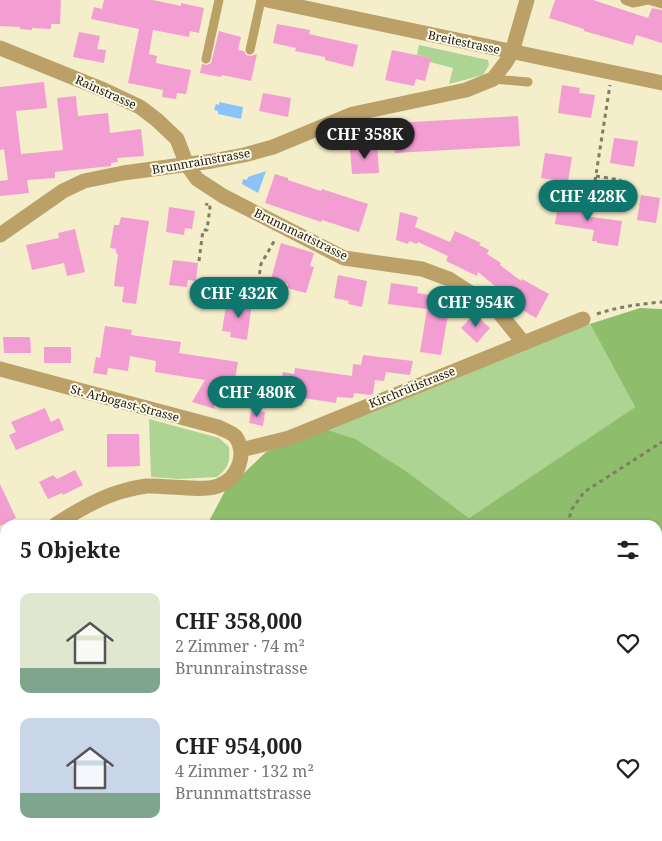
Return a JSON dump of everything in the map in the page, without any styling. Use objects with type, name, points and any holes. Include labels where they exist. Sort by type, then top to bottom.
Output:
[{"type":"street","name":"Breitestrasse","points":[[267,0],[662,83]]},
{"type":"street","points":[[493,79],[512,52],[527,0]]},
{"type":"street","name":"Rainstrasse","points":[[0,48],[140,106],[177,139],[187,165]]},
{"type":"street","name":"Brunnrainstrasse","points":[[0,235],[63,191],[84,181],[123,173],[187,165],[273,147],[353,114],[466,90],[493,79]]},
{"type":"street","name":"Brunnmattstrasse","points":[[187,165],[197,179],[212,189],[344,258],[422,269],[449,279],[497,310],[523,342]]},
{"type":"street","name":"Kirchrütistrasse","points":[[241,450],[288,438],[582,319]]},
{"type":"street","name":"St. Arbogast-Strasse","points":[[0,369],[218,427],[234,435],[241,450]]},
{"type":"street","points":[[64,520],[98,501],[121,491],[146,486],[218,487],[230,480],[237,470],[241,459],[241,450]]},
{"type":"lane","points":[[206,59],[219,0]]},
{"type":"lane","points":[[250,50],[261,0]]},
{"type":"lane","points":[[625,0],[633,3],[648,0],[662,4]]},
{"type":"lane","points":[[493,79],[528,82]]},
{"type":"path","points":[[595,181],[609,95]]},
{"type":"path","points":[[596,176],[620,180],[619,186],[633,189]]},
{"type":"path","points":[[198,261],[203,230],[207,230],[210,207],[206,207],[207,201]]},
{"type":"path","points":[[240,305],[254,298],[257,291],[261,264],[282,226]]},
{"type":"path","points":[[582,319],[615,308],[662,302]]},
{"type":"path","points":[[568,520],[572,508],[584,492],[662,442]]},
{"type":"green space","points":[[419,45],[488,60],[489,65],[483,75],[449,84],[453,68],[430,62],[430,58],[417,55]]},
{"type":"green space","points":[[640,308],[662,309],[662,520],[210,520],[225,491],[266,452],[325,429],[356,439],[406,471],[469,518],[635,407],[590,324]]},
{"type":"green space","points":[[583,319],[590,324],[635,407],[469,518],[406,471],[356,439],[325,429]]},
{"type":"green space","points":[[149,419],[219,438],[229,447],[229,461],[226,467],[217,477],[180,479],[151,477]]},
{"type":"water","points":[[219,102],[243,107],[241,119],[218,114],[218,111],[214,110],[216,104],[219,105]]},
{"type":"water","points":[[266,171],[258,193],[242,184],[243,179],[247,180],[248,177]]},
{"type":"building","points":[[0,0],[61,0],[60,24],[51,24],[51,29],[32,28],[32,30],[0,26]]},
{"type":"building","points":[[104,0],[153,0],[181,6],[181,3],[204,8],[199,33],[190,31],[189,37],[153,30],[149,54],[157,56],[156,63],[191,70],[186,94],[177,93],[176,99],[162,97],[163,90],[128,83],[139,29],[91,19],[94,7],[102,9]]},
{"type":"building","points":[[555,0],[593,0],[648,18],[652,8],[662,10],[662,43],[636,35],[633,45],[584,31],[584,29],[549,18]]},
{"type":"building","points":[[277,24],[310,30],[309,34],[358,45],[353,67],[325,60],[325,57],[295,51],[296,48],[273,43]]},
{"type":"building","points":[[219,31],[241,37],[238,50],[244,51],[246,55],[257,54],[251,81],[200,73],[202,64],[207,65],[211,63]]},
{"type":"building","points":[[79,32],[100,36],[97,49],[106,50],[104,63],[73,57]]},
{"type":"building","points":[[392,50],[431,58],[425,81],[416,79],[414,86],[385,80]]},
{"type":"building","points":[[44,82],[47,108],[16,111],[21,154],[63,150],[57,98],[76,96],[78,116],[108,113],[110,133],[141,129],[144,156],[117,158],[118,162],[111,163],[111,166],[55,172],[55,178],[27,180],[29,193],[0,196],[0,181],[8,180],[4,149],[0,150],[0,87]]},
{"type":"building","points":[[562,85],[580,88],[579,93],[595,95],[591,118],[558,113]]},
{"type":"building","points":[[263,93],[291,98],[288,117],[259,111]]},
{"type":"building","points":[[518,116],[520,146],[395,153],[393,123]]},
{"type":"building","points":[[614,138],[638,141],[634,167],[610,163]]},
{"type":"building","points":[[377,144],[379,173],[352,174],[350,148]]},
{"type":"building","points":[[545,153],[572,157],[568,182],[541,178]]},
{"type":"building","points":[[275,174],[321,191],[322,189],[368,204],[359,232],[322,220],[321,222],[265,203]]},
{"type":"building","points":[[641,195],[660,198],[656,223],[637,220]]},
{"type":"building","points":[[559,199],[586,203],[584,216],[622,221],[618,246],[592,241],[594,230],[555,224]]},
{"type":"building","points":[[169,207],[195,211],[192,229],[185,228],[184,235],[166,232]]},
{"type":"building","points":[[400,212],[418,217],[415,227],[450,242],[455,231],[481,243],[479,245],[489,250],[487,254],[501,263],[500,265],[521,281],[522,279],[549,294],[536,318],[510,303],[512,300],[478,272],[477,276],[446,261],[448,256],[418,242],[417,244],[409,241],[408,244],[396,240]]},
{"type":"building","points":[[121,217],[149,221],[136,304],[122,302],[124,287],[114,286],[118,254],[116,249],[110,248],[114,225],[119,225]]},
{"type":"building","points":[[75,229],[85,272],[67,276],[64,263],[32,270],[26,245],[59,238],[58,233]]},
{"type":"building","points":[[281,243],[314,253],[310,266],[314,267],[306,293],[287,288],[288,284],[271,279]]},
{"type":"building","points":[[173,260],[198,263],[196,281],[188,280],[187,287],[169,285]]},
{"type":"building","points":[[338,275],[367,281],[362,307],[348,304],[349,301],[334,298]]},
{"type":"building","points":[[391,283],[418,287],[417,293],[451,298],[441,355],[420,352],[427,309],[388,304]]},
{"type":"building","points":[[254,287],[247,340],[230,337],[231,332],[222,331],[226,306],[241,308],[240,310]]},
{"type":"building","points":[[474,314],[490,328],[477,343],[461,328]]},
{"type":"building","points":[[105,326],[132,330],[131,335],[181,342],[179,353],[238,362],[234,385],[237,386],[233,407],[214,404],[215,409],[192,402],[205,380],[155,372],[156,361],[130,356],[128,371],[108,368],[107,375],[93,373],[96,357],[100,358]]},
{"type":"building","points":[[3,337],[30,337],[31,353],[4,353]]},
{"type":"building","points":[[44,347],[71,347],[71,363],[44,363]]},
{"type":"building","points":[[363,355],[413,361],[410,375],[386,372],[384,381],[375,380],[373,394],[354,393],[353,398],[337,397],[336,403],[303,398],[302,406],[290,404],[290,407],[265,403],[269,380],[281,382],[283,372],[294,374],[295,368],[352,376],[353,364],[361,365]]},
{"type":"building","points":[[45,408],[51,422],[59,418],[64,430],[16,450],[9,435],[16,432],[11,422]]},
{"type":"building","points":[[251,410],[265,412],[263,426],[249,423]]},
{"type":"building","points":[[107,434],[139,434],[140,466],[107,467]]},
{"type":"building","points":[[75,470],[83,485],[63,495],[62,493],[48,499],[39,482],[53,475],[57,479]]},
{"type":"building","points":[[0,484],[16,518],[0,520]]}]
